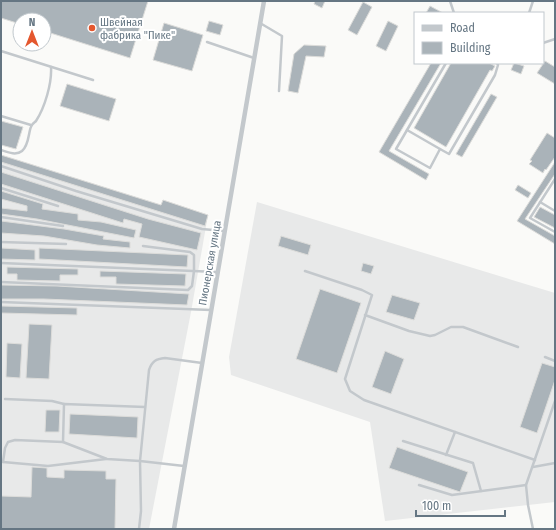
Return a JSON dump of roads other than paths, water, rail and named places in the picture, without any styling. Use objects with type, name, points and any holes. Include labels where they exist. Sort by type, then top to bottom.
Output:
[{"type":"street","name":"Пионерская улица","points":[[174,529],[264,1]]},
{"type":"lane","points":[[450,1],[454,12]]},
{"type":"lane","points":[[529,12],[532,1]]},
{"type":"lane","points":[[260,23],[282,36],[279,91]]},
{"type":"lane","points":[[544,43],[555,39]]},
{"type":"lane","points":[[207,42],[254,58]]},
{"type":"lane","points":[[1,51],[93,80]]},
{"type":"lane","points":[[440,149],[430,168],[396,149],[445,64]]},
{"type":"lane","points":[[407,130],[449,154],[495,75],[497,64]]},
{"type":"lane","points":[[1,150],[15,154],[21,152],[27,143],[31,125],[37,119],[48,92],[51,77],[50,67]]},
{"type":"lane","points":[[1,116],[31,125]]},
{"type":"lane","points":[[1,166],[76,191],[202,229],[224,231]]},
{"type":"lane","points":[[555,179],[530,218],[555,232]]},
{"type":"lane","points":[[1,188],[58,206]]},
{"type":"lane","points":[[540,202],[555,211]]},
{"type":"lane","points":[[1,217],[63,226]]},
{"type":"lane","points":[[1,242],[66,244]]},
{"type":"lane","points":[[1,282],[188,290],[192,286],[194,255],[190,252],[143,246]]},
{"type":"lane","points":[[1,263],[217,272]]},
{"type":"lane","points":[[305,271],[362,290],[372,295],[345,379],[350,392],[364,400],[535,460]]},
{"type":"lane","points":[[1,302],[211,310]]},
{"type":"lane","points":[[365,315],[430,336],[451,327],[462,327],[518,347]]},
{"type":"lane","points":[[545,357],[555,361]]},
{"type":"lane","points":[[139,529],[141,511],[140,461],[149,370],[151,364],[155,360],[165,358],[202,363]]},
{"type":"lane","points":[[5,399],[52,401],[64,404],[145,407]]},
{"type":"lane","points":[[533,529],[526,485],[555,401]]},
{"type":"lane","points":[[63,442],[64,404]]},
{"type":"lane","points":[[446,455],[455,432]]},
{"type":"lane","points":[[106,459],[63,442],[15,440],[8,442],[2,461],[48,466],[106,459],[185,466]]},
{"type":"lane","points":[[403,441],[473,463],[481,491]]},
{"type":"lane","points":[[532,467],[555,463]]},
{"type":"lane","points":[[419,485],[452,495],[526,485]]},
{"type":"place","name":"Швейная фабрика \"Пике\"","points":[[92,28]]}]
